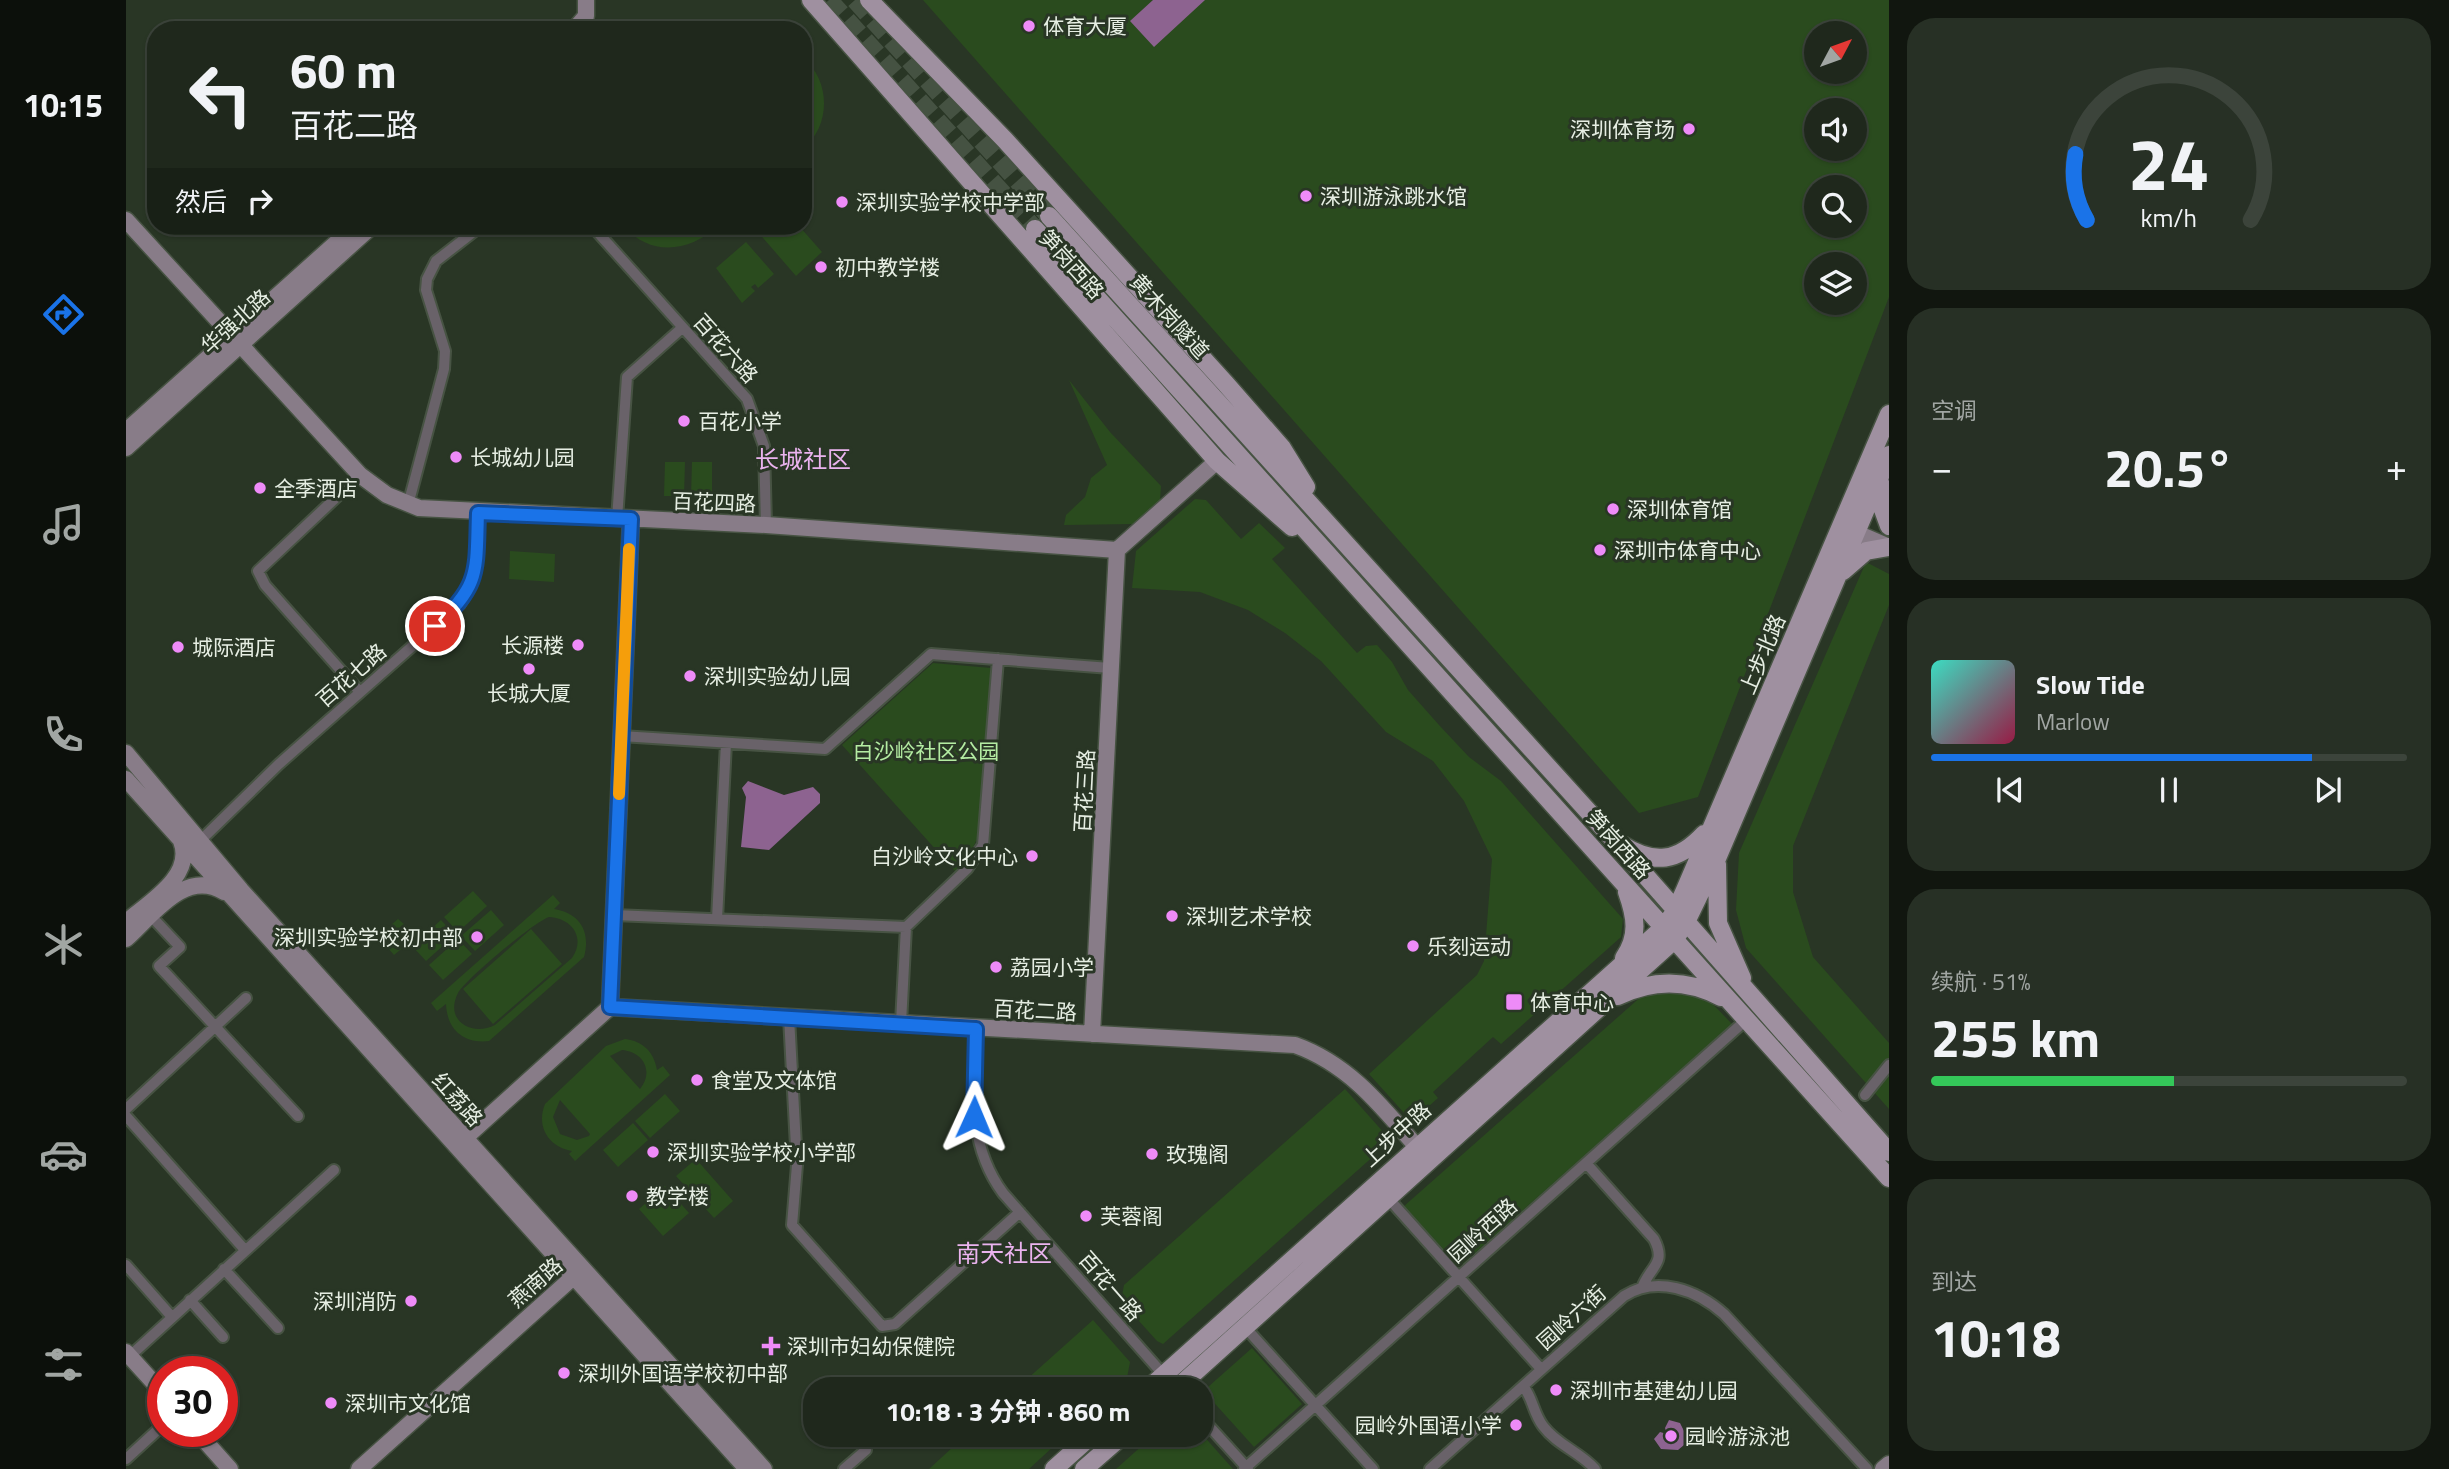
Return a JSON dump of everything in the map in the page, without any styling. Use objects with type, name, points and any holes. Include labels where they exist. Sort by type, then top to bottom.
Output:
[{"type":"main road","name":"笋岗西路","points":[[811,0],[1217,461],[1288,524],[1316,541]]},
{"type":"main road","name":"笋岗西路","points":[[869,0],[1005,140],[1271,434],[1333,527]]},
{"type":"main road","name":"黄木岗隧道","points":[[1049,216],[1257,446]]},
{"type":"main road","name":"黄木岗隧道","points":[[1035,229],[1242,459]]},
{"type":"main road","name":"上步北路","points":[[1680,918],[1718,856],[1838,576],[1889,414]]},
{"type":"main road","name":"笋岗西路","points":[[1257,446],[1615,841],[1680,918],[1889,1152]]},
{"type":"main road","name":"上步北路","points":[[1680,918],[1712,827],[1889,455]]},
{"type":"main road","name":"笋岗西路","points":[[1242,459],[1889,1178]]},
{"type":"main road","points":[[1880,477],[1881,499],[1889,526]]},
{"type":"main road","points":[[1838,576],[1866,551],[1889,544]]},
{"type":"main road","points":[[1526,775],[1541,760]]},
{"type":"main road","points":[[1615,841],[1643,856],[1665,860],[1687,851],[1712,827]]},
{"type":"main road","points":[[1718,856],[1718,923],[1754,1000]]},
{"type":"main road","points":[[1615,970],[1630,948],[1636,927],[1628,892],[1616,875]]},
{"type":"main road","name":"上步中路","points":[[1184,1377],[1245,1327],[1389,1199],[1605,1002],[1669,934],[1680,918]]},
{"type":"main road","name":"上步中路","points":[[1182,1377],[1416,1146],[1615,970],[1669,934]]},
{"type":"main road","points":[[1605,1002],[1638,987],[1664,982],[1698,986],[1725,996],[1734,978]]},
{"type":"main road","points":[[1054,1469],[1079,1447]]},
{"type":"main road","points":[[1084,1469],[1109,1447]]},
{"type":"street","points":[[582,21],[586,16],[586,0]]},
{"type":"street","points":[[592,21],[595,15],[594,0]]},
{"type":"street","name":"百花四路","points":[[126,220],[360,475],[377,489],[408,505],[431,511],[766,525],[1117,550]]},
{"type":"street","name":"华强北路","points":[[126,448],[346,235]]},
{"type":"street","name":"华强北路","points":[[126,431],[361,235]]},
{"type":"street","points":[[408,505],[444,369],[444,351],[426,290],[427,279],[436,261],[469,235]]},
{"type":"street","name":"百花六路","points":[[600,235],[682,328],[738,386],[754,413],[765,456],[766,525]]},
{"type":"street","points":[[460,1142],[610,1007],[621,736],[626,377],[682,328]]},
{"type":"street","points":[[1117,550],[1217,461]]},
{"type":"street","points":[[360,475],[261,565],[258,571],[265,585],[360,692]]},
{"type":"street","name":"百花七路","points":[[200,841],[466,596],[475,572],[478,513]]},
{"type":"street","points":[[1854,526],[1889,544]]},
{"type":"street","name":"百花三路","points":[[1093,1034],[1117,550]]},
{"type":"street","points":[[621,736],[825,749],[931,654],[1110,668]]},
{"type":"street","points":[[901,1023],[905,927],[967,869],[983,845],[998,659]]},
{"type":"street","points":[[717,919],[726,743]]},
{"type":"street","name":"红荔路","points":[[126,754],[460,1142],[747,1469]]},
{"type":"street","name":"红荔路","points":[[126,779],[231,898],[460,1142]]},
{"type":"street","points":[[126,922],[180,872],[184,858],[180,839]]},
{"type":"street","points":[[126,939],[181,890],[193,884],[213,886],[231,898]]},
{"type":"street","points":[[614,915],[905,927]]},
{"type":"street","points":[[152,916],[180,947],[159,965],[298,1116]]},
{"type":"street","points":[[126,1109],[246,998]]},
{"type":"street","name":"百花二路","points":[[610,1007],[1280,1044],[1304,1048],[1319,1054],[1359,1082],[1416,1146]]},
{"type":"street","points":[[789,1017],[797,1165],[792,1225],[882,1326],[895,1324],[1020,1212]]},
{"type":"street","name":"园岭西路","points":[[1246,1468],[1746,1020]]},
{"type":"street","name":"百花一路","points":[[976,1029],[975,1134],[991,1175],[1020,1212],[1165,1377]]},
{"type":"street","points":[[1866,1095],[1889,1065]]},
{"type":"street","points":[[126,1116],[245,1250]]},
{"type":"street","points":[[1586,1163],[1654,1239],[1660,1251],[1658,1263],[1642,1288]]},
{"type":"street","points":[[147,1375],[128,1354],[334,1170]]},
{"type":"street","points":[[1389,1199],[1541,1370]]},
{"type":"street","points":[[126,1265],[172,1317]]},
{"type":"street","points":[[224,1269],[278,1328]]},
{"type":"street","name":"红荔路","points":[[578,1276],[764,1469]]},
{"type":"street","name":"燕南路","points":[[359,1469],[578,1276]]},
{"type":"street","name":"燕南路","points":[[371,1469],[578,1276]]},
{"type":"street","points":[[1642,1288],[1678,1288],[1696,1294],[1716,1307],[1867,1469]]},
{"type":"street","name":"园岭六街","points":[[1430,1469],[1624,1296],[1642,1288]]},
{"type":"street","points":[[190,1300],[223,1337]]},
{"type":"street","points":[[1245,1327],[1373,1469]]},
{"type":"street","points":[[1523,1386],[1530,1395],[1542,1425],[1554,1439],[1595,1469]]},
{"type":"street","points":[[1213,1431],[1246,1468]]},
{"type":"street","points":[[136,1469],[126,1458],[147,1439]]},
{"type":"street","points":[[210,1447],[230,1469]]},
{"type":"street","points":[[844,1469],[866,1450]]},
{"type":"street","points":[[1441,1459],[1450,1469]]},
{"type":"green space","name":"深圳市体育中心","points":[[923,0],[1889,0],[1889,297],[1698,797],[1639,813]]},
{"type":"green space","points":[[812,67],[823,91],[823,116],[812,139]]},
{"type":"green space","points":[[705,235],[696,241],[671,247],[658,247],[635,236]]},
{"type":"green space","points":[[760,235],[807,235],[822,252],[796,276]]},
{"type":"green space","points":[[746,242],[774,274],[758,288],[755,284],[751,287],[755,291],[742,303],[716,268]]},
{"type":"green space","points":[[1069,380],[1110,432],[1161,486],[1160,501],[1133,524],[1064,525],[1066,515],[1085,497],[1091,478],[1107,465]]},
{"type":"green space","points":[[665,462],[685,462],[684,496],[664,496]]},
{"type":"green space","points":[[692,462],[712,462],[712,496],[691,496]]},
{"type":"green space","points":[[1195,499],[1206,500],[1241,539],[1259,523],[1285,548],[1272,559],[1357,653],[1366,646],[1377,645],[1392,662],[1408,690],[1439,725],[1469,757],[1501,781],[1623,919],[1621,937],[1501,1044],[1493,1037],[1433,1092],[1438,1098],[1419,1115],[1405,1114],[1369,1074],[1477,975],[1484,961],[1492,859],[1464,801],[1433,761],[1386,732],[1321,661],[1285,633],[1248,610],[1200,592],[1132,588],[1136,551]]},
{"type":"green space","points":[[510,551],[555,554],[554,582],[509,579]]},
{"type":"green space","points":[[1866,562],[1889,574],[1889,605],[1793,846],[1793,892],[1813,957],[1889,1043],[1889,1109],[1746,948],[1736,910],[1739,853]]},
{"type":"green space","name":"白沙岭社区公园","points":[[933,663],[991,668],[980,832],[969,857],[955,871],[842,745]]},
{"type":"green space","points":[[473,891],[487,906],[458,932],[444,917]]},
{"type":"green space","points":[[553,895],[560,903],[554,909],[571,915],[581,925],[586,940],[584,957],[489,1041],[464,1037],[449,1021],[446,1004],[437,1011],[431,1003]],"holes":[[[549,917],[570,925],[577,937],[578,943],[572,958],[495,1025],[477,1029],[462,1024],[454,1011],[458,993],[464,986],[486,964],[530,929]]]},
{"type":"green space","points":[[491,910],[504,925],[475,951],[461,936]]},
{"type":"green space","points":[[398,919],[404,924],[395,932],[398,935],[409,926],[417,936],[394,955],[381,940],[387,935],[384,931]]},
{"type":"green space","points":[[441,920],[455,935],[426,961],[412,946]]},
{"type":"green space","points":[[531,929],[562,964],[493,1024],[463,989]]},
{"type":"green space","points":[[458,939],[472,954],[443,980],[429,965]]},
{"type":"green space","points":[[1668,989],[1708,999],[1732,1024],[1458,1268],[1403,1207],[1644,994]]},
{"type":"green space","points":[[625,1039],[637,1042],[650,1053],[657,1070],[663,1066],[670,1075],[575,1161],[569,1154],[572,1151],[556,1145],[546,1134],[542,1120],[545,1104],[606,1046]],"holes":[[[622,1050],[636,1055],[644,1064],[646,1076],[640,1089],[610,1056]],[[560,1100],[590,1134],[589,1136],[577,1140],[560,1134],[553,1117]]]},
{"type":"green space","points":[[1345,1089],[1385,1134],[1386,1145],[1163,1344],[1157,1341],[1121,1301],[1124,1285]]},
{"type":"green space","points":[[665,1094],[680,1111],[650,1138],[635,1121]]},
{"type":"green space","points":[[633,1123],[648,1140],[618,1167],[603,1150]]},
{"type":"green space","points":[[696,1159],[733,1201],[714,1218],[676,1176]]},
{"type":"green space","points":[[665,1186],[689,1213],[663,1236],[639,1209]]},
{"type":"green space","points":[[1093,1320],[1130,1362],[1127,1377],[1029,1377]]},
{"type":"green space","points":[[1252,1348],[1302,1404],[1254,1447],[1213,1402],[1213,1383]]},
{"type":"green space","points":[[1213,1446],[1233,1469],[1116,1469],[1141,1447]]},
{"type":"green space","points":[[953,1447],[1053,1447],[1029,1469],[929,1469]]},
{"type":"shaded area","points":[[1153,0],[1205,0],[1154,47],[1130,21]]},
{"type":"shaded area","points":[[748,781],[784,795],[813,787],[820,794],[820,803],[769,850],[741,847],[746,797],[742,788]]},
{"type":"shaded area","name":"园岭游泳池","points":[[1669,1420],[1680,1423],[1687,1437],[1678,1450],[1661,1449],[1654,1439],[1660,1432],[1667,1434],[1665,1428]]},
{"type":"tunnel","points":[[829,0],[1035,229]]},
{"type":"tunnel","points":[[855,0],[1049,216]]},
{"type":"slow traffic","points":[[619,794],[629,549]]},
{"type":"place","name":"体育大厦","points":[[1029,26]]},
{"type":"place","name":"深圳体育场","points":[[1689,129]]},
{"type":"place","name":"深圳游泳跳水馆","points":[[1306,196]]},
{"type":"place","name":"深圳实验学校中学部","points":[[842,202]]},
{"type":"place","name":"初中教学楼","points":[[821,267]]},
{"type":"place","name":"百花小学","points":[[684,421]]},
{"type":"place","name":"长城幼儿园","points":[[456,457]]},
{"type":"place","name":"全季酒店","points":[[260,488]]},
{"type":"place","name":"深圳体育馆","points":[[1613,509]]},
{"type":"place","name":"深圳市体育中心","points":[[1600,550]]},
{"type":"place","name":"长源楼","points":[[578,645]]},
{"type":"place","name":"城际酒店","points":[[178,647]]},
{"type":"place","name":"长城大厦","points":[[529,669]]},
{"type":"place","name":"深圳实验幼儿园","points":[[690,676]]},
{"type":"place","name":"白沙岭文化中心","points":[[1032,856]]},
{"type":"place","name":"深圳艺术学校","points":[[1172,916]]},
{"type":"place","name":"深圳实验学校初中部","points":[[477,937]]},
{"type":"place","name":"乐刻运动","points":[[1413,946]]},
{"type":"place","name":"荔园小学","points":[[996,967]]},
{"type":"place","name":"体育中心","points":[[1514,1002]]},
{"type":"place","name":"食堂及文体馆","points":[[697,1080]]},
{"type":"place","name":"深圳实验学校小学部","points":[[653,1152]]},
{"type":"place","name":"玫瑰阁","points":[[1152,1154]]},
{"type":"place","name":"教学楼","points":[[632,1196]]},
{"type":"place","name":"芙蓉阁","points":[[1086,1216]]},
{"type":"place","name":"深圳消防","points":[[411,1301]]},
{"type":"place","name":"深圳市妇幼保健院","points":[[771,1346]]},
{"type":"place","name":"深圳外国语学校初中部","points":[[564,1373]]},
{"type":"place","name":"深圳市基建幼儿园","points":[[1556,1390]]},
{"type":"place","name":"深圳市文化馆","points":[[331,1403]]},
{"type":"place","name":"园岭外国语小学","points":[[1516,1425]]},
{"type":"place","name":"园岭游泳池","points":[[1671,1436]]},
{"type":"district","name":"长城社区","points":[[803,459]]},
{"type":"district","name":"南天社区","points":[[1004,1253]]},
{"type":"route","points":[[435,626],[460,604],[470,588],[476,562],[478,513],[631,519],[610,1007],[976,1029],[974,1117]]}]
